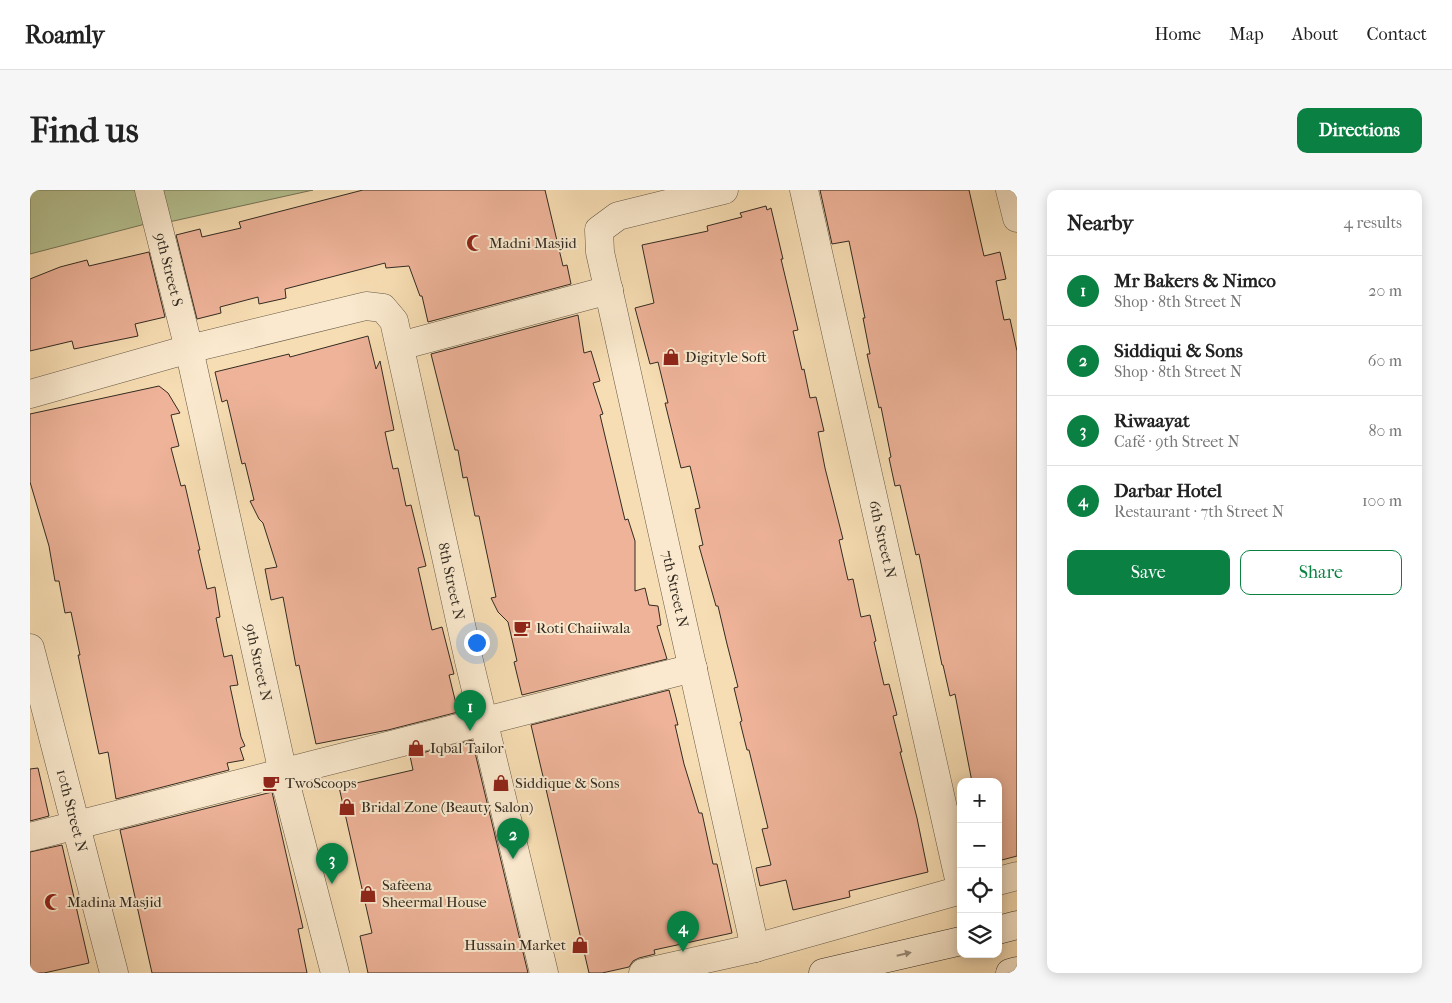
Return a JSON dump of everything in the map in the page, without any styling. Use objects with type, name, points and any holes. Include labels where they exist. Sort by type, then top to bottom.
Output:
[{"type":"street","name":"9th Street S","points":[[149,190],[189,349]]},
{"type":"street","name":"7th Street N","points":[[724,190],[618,216],[599,230],[600,252],[755,948]]},
{"type":"street","name":"6th Street N","points":[[804,190],[957,871]]},
{"type":"street","points":[[1010,190],[1017,218]]},
{"type":"street","points":[[400,346],[609,290]]},
{"type":"street","name":"8th Street N","points":[[189,349],[366,306],[383,308],[394,321],[484,722],[544,973]]},
{"type":"street","points":[[30,394],[189,349]]},
{"type":"street","name":"9th Street N","points":[[189,349],[283,773],[335,973]]},
{"type":"street","name":"10th Street N","points":[[30,648],[114,973]]},
{"type":"street","points":[[30,838],[693,668]]},
{"type":"street","points":[[1002,880],[1017,876]]},
{"type":"street","points":[[643,973],[755,948],[957,890]]},
{"type":"street","points":[[1002,929],[1017,925]]},
{"type":"street","points":[[823,973],[957,942]]},
{"type":"street","points":[[1010,973],[1017,971]]},
{"type":"green space","points":[[30,190],[149,190],[157,221],[30,254]]},
{"type":"green space","points":[[162,190],[313,190],[169,222]]},
{"type":"building","points":[[363,190],[545,190],[563,266],[567,265],[571,284],[428,322],[422,296],[420,296],[409,266],[386,268],[385,263],[285,289],[286,298],[259,304],[258,297],[220,307],[221,313],[197,319],[176,235],[200,229],[202,237],[241,228],[239,222]]},
{"type":"building","points":[[820,190],[969,190],[984,256],[1000,252],[1006,279],[996,281],[1004,320],[1010,319],[1017,351],[1017,856],[1002,860],[1002,778],[971,778],[955,694],[950,696],[919,554],[916,555],[900,485],[895,486],[881,407],[879,408],[867,354],[870,354],[863,318],[865,318],[849,241],[832,244]]},
{"type":"building","points":[[766,206],[767,210],[771,208],[783,259],[781,259],[798,330],[793,331],[802,370],[804,369],[810,398],[816,397],[824,431],[818,432],[843,539],[839,540],[848,580],[853,579],[861,617],[870,615],[884,685],[889,684],[897,715],[893,716],[902,752],[900,752],[917,818],[928,872],[849,891],[850,897],[793,910],[786,880],[760,886],[756,868],[771,865],[762,829],[768,828],[749,750],[747,750],[740,722],[742,721],[734,688],[738,687],[718,606],[716,606],[699,546],[703,545],[695,509],[700,508],[690,466],[681,468],[665,403],[668,403],[658,362],[650,364],[635,308],[654,303],[642,245],[708,231],[707,226],[742,217],[740,213]]},
{"type":"building","points":[[149,252],[165,317],[135,324],[138,336],[74,349],[72,341],[30,351],[30,279],[60,267],[87,260],[89,266]]},
{"type":"building","points":[[578,315],[584,353],[591,351],[600,381],[593,383],[603,414],[600,415],[625,520],[628,519],[635,541],[635,591],[645,588],[649,605],[658,606],[661,625],[657,626],[667,659],[522,695],[514,662],[517,661],[508,622],[498,612],[491,598],[496,597],[479,516],[475,516],[467,477],[463,478],[458,450],[455,450],[431,354]]},
{"type":"building","points":[[368,336],[376,369],[380,361],[394,430],[385,432],[393,469],[398,468],[406,506],[411,505],[426,566],[418,568],[432,630],[442,627],[454,674],[449,675],[458,712],[388,730],[316,744],[299,665],[296,666],[283,597],[271,600],[265,569],[277,567],[263,523],[250,501],[254,500],[245,463],[242,464],[227,400],[222,402],[215,372],[289,354],[290,357]]},
{"type":"building","points":[[159,386],[168,393],[180,413],[171,415],[179,446],[171,448],[181,486],[185,485],[207,589],[215,587],[220,617],[216,618],[224,657],[232,655],[238,685],[230,686],[241,737],[245,746],[240,748],[244,760],[227,763],[229,770],[116,799],[108,752],[99,754],[71,612],[65,613],[59,581],[55,581],[49,546],[30,482],[30,414]]},
{"type":"building","points":[[669,690],[678,725],[675,725],[684,764],[699,813],[702,813],[713,864],[717,864],[732,933],[654,950],[655,954],[633,961],[629,967],[602,973],[589,973],[531,725]]},
{"type":"building","points":[[472,740],[528,973],[368,973],[360,936],[372,933],[339,787],[413,770],[410,756]]},
{"type":"building","points":[[38,768],[49,816],[30,821],[30,769]]},
{"type":"building","points":[[272,792],[303,928],[298,929],[307,973],[152,973],[120,830]]},
{"type":"building","name":"Madina Masjid","points":[[62,845],[89,963],[44,973],[30,973],[30,852]]},
{"type":"place","name":"Madni Masjid","points":[[475,243]]},
{"type":"place","name":"Digityle Soft","points":[[671,357]]},
{"type":"place","name":"Roti Chaiiwala","points":[[522,628]]},
{"type":"place","name":"Mr Bakers & Nimco","points":[[470,731]]},
{"type":"place","name":"Iqbal Tailor","points":[[416,748]]},
{"type":"place","name":"TwoScoops","points":[[271,783]]},
{"type":"place","name":"Siddique & Sons","points":[[501,783]]},
{"type":"place","name":"Bridal Zone (Beauty Salon)","points":[[347,807]]},
{"type":"place","name":"Siddiqui & Sons","points":[[513,859]]},
{"type":"place","name":"Riwaayat","points":[[332,884]]},
{"type":"place","name":"Safeena Sheermal House","points":[[368,894]]},
{"type":"place","name":"Madina Masjid","points":[[53,902]]},
{"type":"place","name":"Hussain Market","points":[[580,945]]},
{"type":"place","name":"Darbar Hotel","points":[[683,952]]}]
